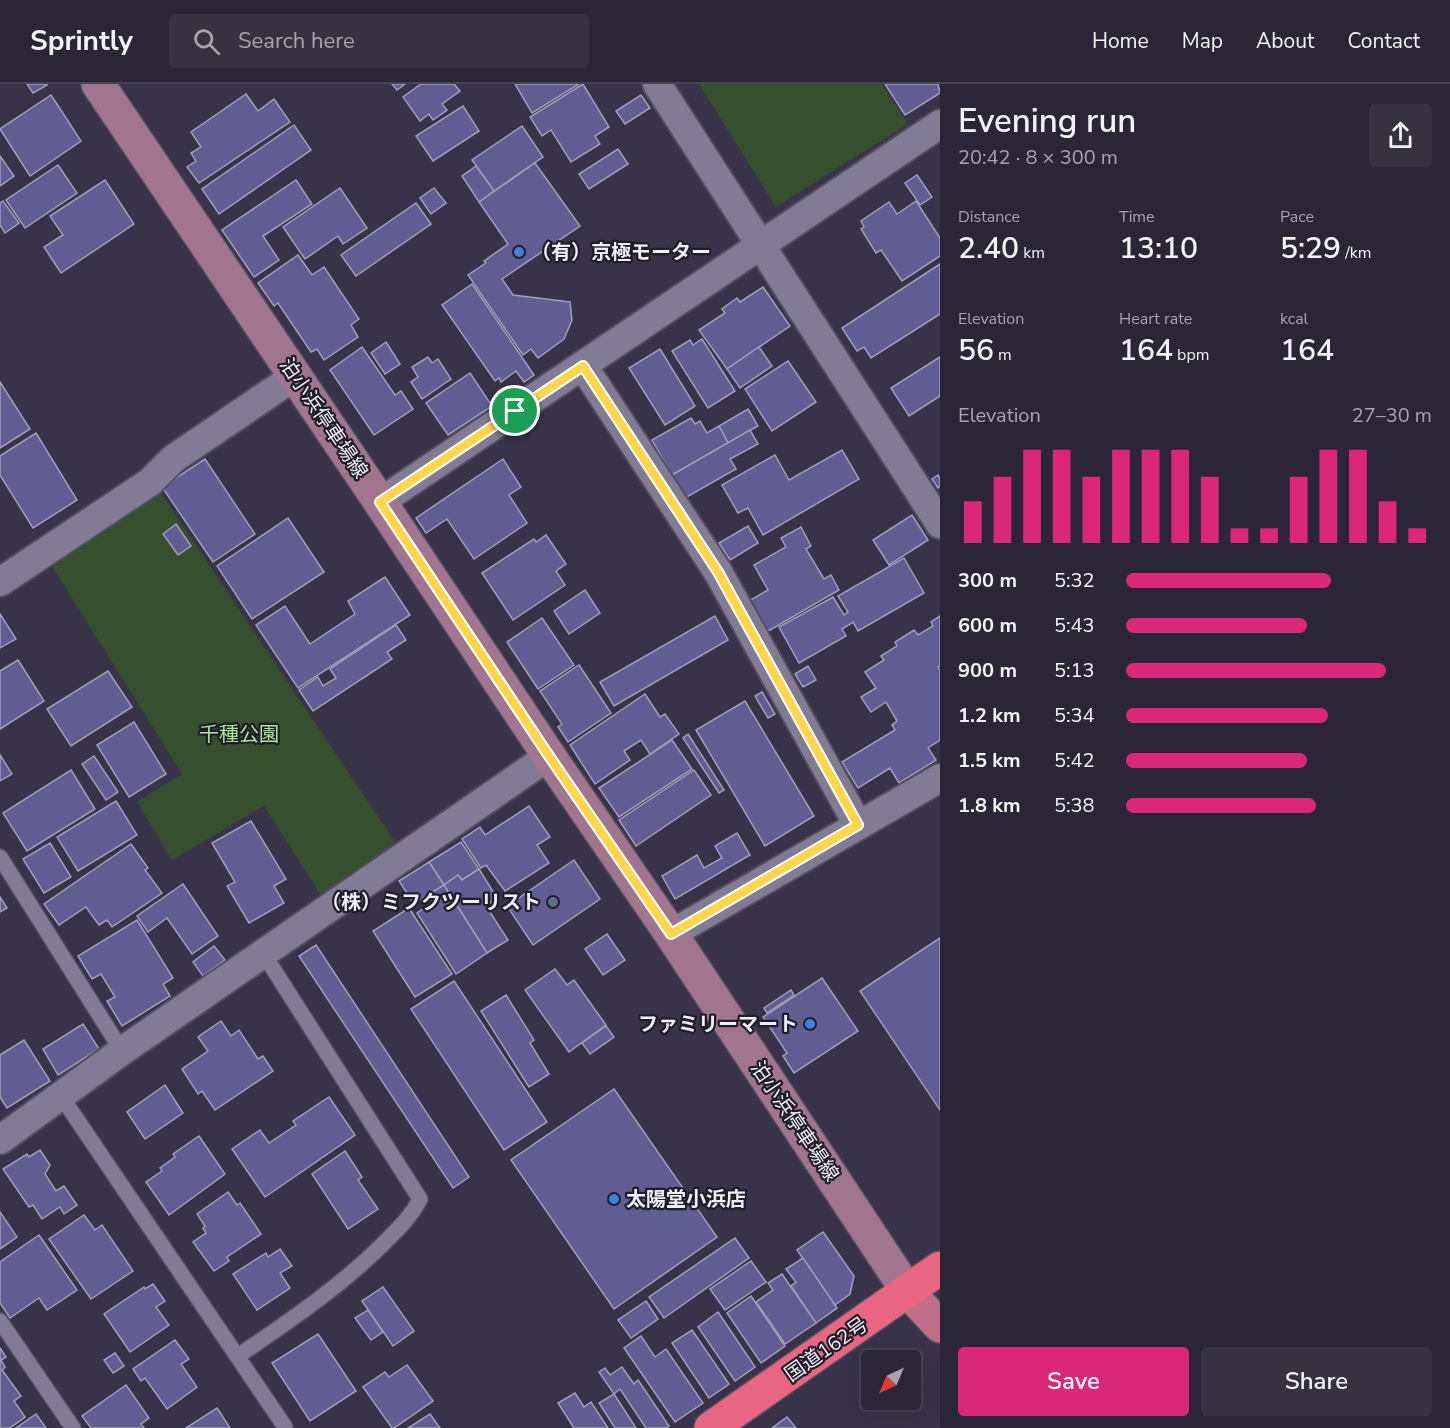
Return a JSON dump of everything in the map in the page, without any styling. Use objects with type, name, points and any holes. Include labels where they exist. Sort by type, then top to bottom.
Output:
[{"type":"highway","name":"国道162号","points":[[711,1428],[909,1292],[940,1268]]},
{"type":"main road","name":"泊小浜停車場線","points":[[98,84],[671,934],[909,1292]]},
{"type":"main road","points":[[909,1292],[940,1326]]},
{"type":"street","points":[[657,84],[940,524]]},
{"type":"street","points":[[380,502],[940,124]]},
{"type":"street","points":[[583,366],[718,572],[858,825]]},
{"type":"street","points":[[0,582],[150,482],[173,459],[295,376]]},
{"type":"street","points":[[0,1140],[122,1051],[549,756]]},
{"type":"street","points":[[671,934],[940,778]]},
{"type":"lane","points":[[0,857],[122,1051]]},
{"type":"lane","points":[[238,1356],[366,1262],[413,1213],[420,1199],[263,953]]},
{"type":"lane","points":[[61,1096],[285,1427]]},
{"type":"lane","points":[[0,1321],[73,1428]]},
{"type":"green space","points":[[699,84],[882,84],[908,124],[776,207]]},
{"type":"green space","name":"千種公園","points":[[157,487],[397,845],[322,897],[264,806],[172,860],[137,802],[182,774],[48,560]]},
{"type":"building","points":[[27,84],[47,84],[47,85],[33,93]]},
{"type":"building","points":[[392,84],[405,84],[397,90]]},
{"type":"building","points":[[421,84],[454,84],[460,91],[442,104],[447,110],[433,120],[429,114],[420,121],[403,97]]},
{"type":"building","points":[[515,84],[579,84],[532,113]]},
{"type":"building","points":[[583,84],[609,127],[595,136],[600,144],[571,162],[551,130],[542,136],[530,117]]},
{"type":"building","points":[[885,84],[938,84],[940,93],[905,115]]},
{"type":"building","points":[[246,94],[258,111],[274,99],[290,122],[199,183],[187,167],[196,161],[191,153],[201,147],[191,132]]},
{"type":"building","points":[[51,95],[81,141],[30,176],[0,129]]},
{"type":"building","points":[[641,95],[650,108],[625,124],[616,111]]},
{"type":"building","points":[[463,106],[479,131],[433,161],[416,136]]},
{"type":"building","points":[[294,125],[311,150],[219,214],[202,189]]},
{"type":"building","points":[[522,126],[543,157],[494,191],[472,160]]},
{"type":"building","points":[[618,149],[628,164],[589,189],[579,174]]},
{"type":"building","points":[[0,156],[14,176],[0,186]]},
{"type":"building","name":"（有）京極モーター","points":[[535,163],[580,226],[502,279],[513,295],[570,302],[572,320],[564,339],[538,358],[531,349],[523,355],[468,275],[508,244],[479,202]]},
{"type":"building","points":[[58,165],[77,193],[25,228],[6,200]]},
{"type":"building","points":[[476,166],[494,191],[479,202],[462,176]]},
{"type":"building","points":[[917,175],[932,197],[920,205],[905,183]]},
{"type":"building","points":[[105,180],[134,224],[61,273],[44,247],[63,235],[50,216]]},
{"type":"building","points":[[296,180],[312,204],[263,236],[279,260],[254,277],[222,230]]},
{"type":"building","points":[[340,188],[367,228],[343,244],[338,236],[305,259],[283,227]]},
{"type":"building","points":[[434,188],[446,203],[431,214],[420,198]]},
{"type":"building","points":[[3,201],[19,223],[5,233],[0,225],[0,203]]},
{"type":"building","points":[[916,201],[940,238],[940,256],[902,281],[881,250],[876,253],[861,229],[864,227],[861,221],[889,202],[897,214]]},
{"type":"building","points":[[416,203],[431,224],[356,276],[341,255]]},
{"type":"building","points":[[298,255],[312,275],[324,267],[359,319],[351,325],[358,337],[324,360],[317,349],[311,352],[278,303],[274,306],[258,283]]},
{"type":"building","points":[[940,264],[940,314],[871,358],[864,347],[857,351],[842,328]]},
{"type":"building","points":[[472,284],[534,375],[524,382],[516,371],[501,382],[499,378],[495,381],[442,305]]},
{"type":"building","points":[[763,287],[790,326],[727,369],[699,330],[725,313],[722,309],[737,298],[740,302]]},
{"type":"building","points":[[702,339],[735,391],[708,408],[672,351],[690,340],[693,345]]},
{"type":"building","points":[[386,342],[400,364],[385,374],[371,353]]},
{"type":"building","points":[[362,347],[395,395],[401,391],[413,409],[374,435],[330,370]]},
{"type":"building","points":[[759,347],[772,366],[740,388],[727,369]]},
{"type":"building","points":[[660,349],[695,406],[665,425],[629,368]]},
{"type":"building","points":[[428,357],[432,363],[438,359],[451,379],[422,399],[411,382],[418,377],[412,367]]},
{"type":"building","points":[[940,357],[940,396],[909,416],[891,388]]},
{"type":"building","points":[[788,361],[816,402],[772,431],[745,389]]},
{"type":"building","points":[[470,373],[492,406],[448,435],[426,403]]},
{"type":"building","points":[[0,382],[30,429],[0,448]]},
{"type":"building","points":[[748,409],[758,426],[728,443],[719,426]]},
{"type":"building","points":[[691,418],[695,424],[700,421],[707,433],[719,426],[728,443],[672,475],[652,440]]},
{"type":"building","points":[[750,430],[758,444],[730,459],[736,469],[685,498],[672,475]]},
{"type":"building","points":[[36,433],[77,500],[33,528],[0,475],[0,456]]},
{"type":"building","points":[[842,450],[859,479],[763,535],[748,508],[738,513],[722,485],[775,455],[789,480]]},
{"type":"building","points":[[205,459],[255,534],[213,562],[162,487]]},
{"type":"building","points":[[503,459],[521,487],[509,495],[527,523],[474,559],[447,519],[426,533],[416,518]]},
{"type":"building","points":[[938,475],[940,486],[938,488],[932,479]]},
{"type":"building","points":[[912,515],[928,540],[889,565],[873,540]]},
{"type":"building","points":[[288,518],[324,572],[252,619],[217,566]]},
{"type":"building","points":[[176,524],[191,546],[178,555],[163,534]]},
{"type":"building","points":[[748,526],[758,543],[730,560],[719,543]]},
{"type":"building","points":[[801,527],[811,546],[806,549],[824,579],[831,575],[839,590],[765,633],[747,602],[768,590],[754,565],[786,547],[781,538]]},
{"type":"building","points":[[546,535],[566,564],[556,571],[565,585],[513,620],[482,573],[534,539],[536,542]]},
{"type":"building","points":[[904,558],[924,593],[858,631],[853,622],[842,629],[846,636],[799,663],[779,627],[833,597],[844,615],[848,612],[838,596]]},
{"type":"building","points":[[385,577],[410,615],[298,688],[256,625],[285,606],[310,644],[355,614],[348,601]]},
{"type":"building","points":[[585,590],[600,613],[569,634],[554,611]]},
{"type":"building","points":[[0,614],[16,639],[0,648]]},
{"type":"building","points":[[715,616],[728,640],[614,706],[600,682]]},
{"type":"building","points":[[940,616],[940,666],[938,667],[940,671],[940,740],[928,748],[936,760],[899,783],[890,768],[858,788],[842,762],[895,730],[892,725],[897,721],[886,702],[871,712],[861,697],[876,688],[865,672],[884,660],[881,656],[897,646],[895,642],[914,630],[918,635],[933,626],[931,622]]},
{"type":"building","points":[[542,618],[574,665],[538,689],[507,642]]},
{"type":"building","points":[[396,625],[406,640],[387,652],[392,659],[313,711],[299,690],[318,677],[323,686],[336,678],[330,669]]},
{"type":"building","points":[[18,660],[44,701],[0,729],[0,671]]},
{"type":"building","points":[[579,665],[611,713],[568,742],[558,727],[562,724],[540,691]]},
{"type":"building","points":[[808,666],[816,680],[803,687],[795,674]]},
{"type":"building","points":[[108,671],[132,707],[71,746],[47,709]]},
{"type":"building","points":[[762,692],[775,714],[768,718],[755,696]]},
{"type":"building","points":[[645,694],[660,717],[665,714],[679,734],[650,754],[641,740],[624,751],[630,760],[595,784],[570,745]]},
{"type":"building","points":[[745,701],[814,816],[765,846],[696,730]]},
{"type":"building","points":[[134,722],[166,774],[129,797],[97,745]]},
{"type":"building","points":[[688,734],[724,790],[719,793],[683,738]]},
{"type":"building","points":[[672,740],[692,769],[619,817],[599,788]]},
{"type":"building","points":[[0,755],[12,774],[0,781]]},
{"type":"building","points":[[94,756],[118,792],[106,800],[82,764]]},
{"type":"building","points":[[71,770],[95,809],[27,851],[3,813]]},
{"type":"building","points":[[694,770],[711,795],[636,846],[619,820]]},
{"type":"building","points":[[116,801],[137,835],[78,871],[57,837]]},
{"type":"building","points":[[529,806],[550,837],[537,845],[549,863],[505,891],[486,865],[481,868],[462,839],[480,827],[485,835]]},
{"type":"building","points":[[251,821],[286,879],[274,886],[284,903],[249,923],[227,886],[235,882],[212,843]]},
{"type":"building","points":[[737,833],[750,855],[675,899],[662,876],[697,855],[704,868],[722,858],[715,846]]},
{"type":"building","points":[[461,842],[479,869],[462,880],[458,875],[444,885],[429,862]]},
{"type":"building","points":[[50,843],[71,877],[44,893],[23,859]]},
{"type":"building","points":[[131,844],[148,868],[145,870],[162,893],[112,927],[107,920],[99,925],[86,907],[59,925],[44,904]]},
{"type":"building","name":"（株）ミフクツーリスト","points":[[574,860],[600,899],[533,945],[507,906]]},
{"type":"building","points":[[429,862],[444,885],[414,904],[399,881]]},
{"type":"building","points":[[479,869],[497,898],[486,906],[508,940],[487,953],[444,885],[458,875],[462,880]]},
{"type":"building","points":[[183,884],[218,936],[192,954],[167,918],[148,932],[137,916]]},
{"type":"building","points":[[444,885],[487,953],[456,974],[417,913],[433,902],[428,895]]},
{"type":"building","points":[[0,897],[7,908],[0,912]]},
{"type":"building","points":[[409,908],[452,974],[415,997],[373,931]]},
{"type":"building","points":[[137,920],[173,978],[163,984],[170,996],[122,1026],[107,1001],[115,997],[101,974],[92,979],[78,956]]},
{"type":"building","points":[[607,934],[625,960],[603,975],[585,949]]},
{"type":"building","points":[[940,938],[940,1110],[860,991]]},
{"type":"building","points":[[316,945],[469,1177],[453,1188],[299,956]]},
{"type":"building","points":[[214,946],[225,960],[203,976],[193,962]]},
{"type":"building","points":[[555,969],[567,985],[574,980],[606,1025],[569,1052],[525,990]]},
{"type":"building","name":"ファミリーマート","points":[[822,978],[858,1031],[794,1073],[783,1056],[787,1053],[763,1017]]},
{"type":"building","points":[[454,981],[547,1122],[504,1150],[411,1009]]},
{"type":"building","points":[[791,990],[794,995],[767,1013],[764,1008]]},
{"type":"building","points":[[506,995],[534,1040],[530,1043],[549,1074],[529,1087],[481,1011]]},
{"type":"building","points":[[221,1021],[231,1036],[239,1030],[258,1059],[263,1056],[273,1071],[215,1110],[202,1091],[198,1094],[182,1069],[208,1051],[198,1037]]},
{"type":"building","points":[[83,1024],[99,1049],[58,1075],[43,1049]]},
{"type":"building","points":[[606,1026],[614,1037],[590,1054],[582,1043]]},
{"type":"building","points":[[24,1040],[50,1081],[7,1108],[0,1097],[0,1055]]},
{"type":"building","points":[[165,1085],[183,1113],[145,1139],[127,1112]]},
{"type":"building","name":"太陽堂小浜店","points":[[614,1089],[717,1237],[614,1309],[511,1160]]},
{"type":"building","points":[[329,1097],[355,1135],[265,1197],[232,1149],[260,1130],[269,1143],[296,1125],[293,1121]]},
{"type":"building","points":[[199,1136],[225,1174],[169,1215],[146,1182],[162,1171],[160,1168],[175,1157],[173,1154]]},
{"type":"building","points":[[40,1150],[50,1165],[45,1174],[56,1191],[64,1186],[77,1205],[64,1214],[60,1207],[42,1219],[33,1205],[29,1207],[3,1169],[27,1154],[29,1157]]},
{"type":"building","points":[[345,1151],[362,1177],[358,1180],[378,1209],[348,1229],[312,1174]]},
{"type":"building","points":[[228,1192],[237,1205],[240,1203],[261,1234],[227,1257],[229,1261],[214,1271],[193,1242],[206,1233],[203,1228],[205,1226],[197,1214]]},
{"type":"building","points":[[0,1212],[17,1237],[0,1249]]},
{"type":"building","points":[[84,1215],[95,1230],[102,1225],[133,1271],[91,1299],[49,1239]]},
{"type":"building","points":[[823,1232],[854,1276],[850,1294],[835,1305],[797,1250]]},
{"type":"building","points":[[39,1235],[77,1290],[47,1310],[39,1298],[10,1318],[0,1303],[0,1262]]},
{"type":"building","points":[[735,1238],[749,1258],[664,1318],[649,1297]]},
{"type":"building","points":[[280,1249],[292,1266],[280,1273],[290,1288],[257,1310],[233,1274],[266,1253],[268,1257]]},
{"type":"building","points":[[803,1258],[837,1308],[816,1323],[791,1286],[796,1282],[786,1269]]},
{"type":"building","points":[[751,1261],[766,1282],[725,1310],[710,1289]]},
{"type":"building","points":[[782,1274],[816,1323],[785,1344],[756,1302],[773,1290],[768,1283]]},
{"type":"building","points":[[153,1284],[165,1301],[156,1307],[169,1325],[130,1352],[104,1314],[144,1287],[145,1289]]},
{"type":"building","points":[[383,1287],[414,1331],[393,1346],[362,1301]]},
{"type":"building","points":[[751,1296],[785,1346],[761,1363],[727,1313]]},
{"type":"building","points":[[646,1301],[658,1319],[631,1338],[618,1320]]},
{"type":"building","points":[[368,1310],[383,1332],[371,1340],[355,1318]]},
{"type":"building","points":[[718,1312],[755,1367],[735,1381],[698,1327]]},
{"type":"building","points":[[692,1330],[729,1384],[709,1398],[672,1343]]},
{"type":"building","points":[[318,1334],[356,1391],[310,1421],[272,1363]]},
{"type":"building","points":[[641,1336],[655,1357],[666,1349],[703,1403],[675,1422],[624,1348]]},
{"type":"building","points":[[175,1340],[189,1359],[181,1364],[197,1387],[167,1409],[145,1378],[141,1381],[133,1369]]},
{"type":"building","points":[[0,1348],[6,1357],[1,1360],[5,1367],[2,1370],[21,1396],[14,1401],[25,1417],[10,1428],[0,1428]]},
{"type":"building","points":[[115,1353],[124,1366],[113,1373],[104,1360]]},
{"type":"building","points":[[407,1365],[433,1401],[392,1428],[363,1387],[385,1372],[389,1377]]},
{"type":"building","points":[[622,1367],[634,1384],[638,1380],[669,1426],[646,1428],[620,1389],[614,1394],[599,1372],[605,1368],[610,1375]]},
{"type":"building","points":[[126,1385],[149,1418],[141,1424],[144,1428],[91,1428],[82,1416]]},
{"type":"building","points":[[575,1393],[584,1407],[591,1402],[608,1428],[574,1428],[558,1403]]},
{"type":"building","points":[[614,1394],[636,1428],[615,1428],[599,1403]]},
{"type":"building","points":[[217,1408],[230,1428],[186,1428]]},
{"type":"building","points":[[36,1414],[46,1428],[16,1428]]},
{"type":"building","points":[[430,1414],[440,1428],[408,1428]]},
{"type":"building","points":[[787,1417],[796,1428],[772,1428]]},
{"type":"place","name":"（有）京極モーター","points":[[519,252]]},
{"type":"place","name":"（株）ミフクツーリスト","points":[[553,902]]},
{"type":"place","name":"ファミリーマート","points":[[810,1024]]},
{"type":"place","name":"太陽堂小浜店","points":[[614,1199]]},
{"type":"route","points":[[583,366],[718,572],[858,825],[671,934],[380,502],[515,411],[583,366]]}]
